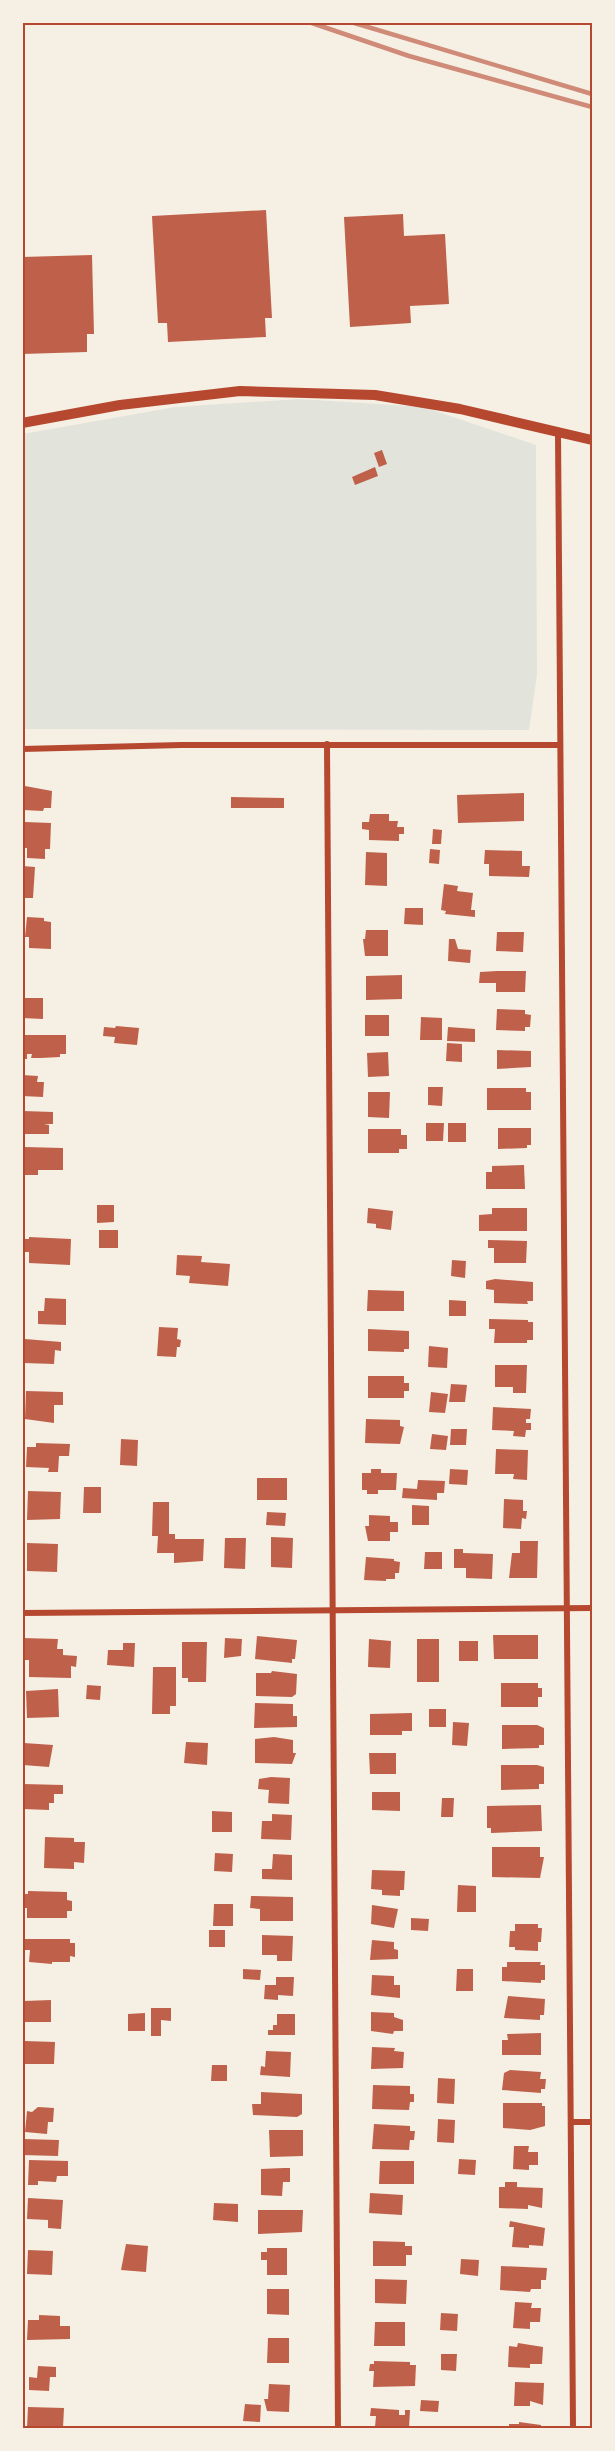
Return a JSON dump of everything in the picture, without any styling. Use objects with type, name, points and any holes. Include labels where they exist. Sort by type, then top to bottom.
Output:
[{"type":"street","points":[[22,423],[120,405],[240,391],[375,395],[460,409],[592,440]]},
{"type":"street","points":[[558,432],[573,2122],[573,2428]]},
{"type":"street","points":[[22,749],[327,744],[560,745]]},
{"type":"street","points":[[327,744],[338,2428]]},
{"type":"street","points":[[22,1613],[592,1608]]},
{"type":"street","points":[[573,2122],[592,2122]]},
{"type":"shaded area","points":[[300,399],[424,407],[536,445],[537,675],[529,730],[23,729],[23,434],[175,407]]},
{"type":"building","points":[[266,210],[272,318],[265,318],[266,337],[168,342],[167,323],[158,323],[152,216]]},
{"type":"building","points":[[403,214],[404,236],[445,234],[449,304],[410,306],[411,323],[350,327],[344,217]]},
{"type":"building","points":[[92,255],[94,334],[87,334],[87,352],[22,354],[22,257]]},
{"type":"building","points":[[382,450],[387,464],[379,467],[374,453]]},
{"type":"building","points":[[375,467],[378,476],[355,485],[352,477]]},
{"type":"building","points":[[25,786],[52,791],[51,808],[44,808],[43,811],[23,810]]},
{"type":"building","points":[[524,793],[524,821],[458,823],[457,795]]},
{"type":"building","points":[[231,797],[284,798],[284,808],[231,808]]},
{"type":"building","points":[[370,814],[389,814],[389,821],[398,821],[397,827],[404,827],[404,834],[399,834],[399,841],[369,840],[369,830],[362,829],[362,822],[369,822]]},
{"type":"building","points":[[25,822],[51,823],[50,849],[45,849],[45,859],[27,858],[27,848],[24,848]]},
{"type":"building","points":[[433,829],[442,830],[441,844],[432,844]]},
{"type":"building","points":[[430,849],[440,850],[439,864],[429,863]]},
{"type":"building","points":[[485,850],[522,851],[522,866],[530,866],[529,877],[489,876],[489,864],[484,864]]},
{"type":"building","points":[[366,852],[387,853],[387,886],[365,885]]},
{"type":"building","points":[[22,866],[35,867],[33,898],[22,898]]},
{"type":"building","points":[[444,884],[458,886],[457,891],[473,893],[471,910],[475,910],[475,917],[445,914],[446,911],[441,910]]},
{"type":"building","points":[[405,908],[423,908],[423,925],[404,924]]},
{"type":"building","points":[[27,917],[44,918],[44,921],[51,922],[51,949],[29,948],[29,937],[25,937]]},
{"type":"building","points":[[366,930],[388,930],[388,956],[365,956],[363,939],[365,939]]},
{"type":"building","points":[[497,932],[524,932],[523,952],[496,951]]},
{"type":"building","points":[[449,939],[455,939],[458,949],[471,950],[470,963],[448,961]]},
{"type":"building","points":[[526,971],[525,992],[496,992],[496,983],[479,983],[480,972]]},
{"type":"building","points":[[402,975],[402,999],[366,1000],[366,976]]},
{"type":"building","points":[[22,998],[43,998],[43,1019],[22,1018]]},
{"type":"building","points":[[497,1009],[525,1010],[525,1014],[531,1015],[530,1027],[525,1027],[525,1031],[496,1030]]},
{"type":"building","points":[[365,1015],[389,1015],[389,1036],[365,1036]]},
{"type":"building","points":[[421,1017],[442,1018],[442,1040],[420,1040]]},
{"type":"building","points":[[116,1026],[139,1028],[137,1045],[114,1043],[115,1037],[103,1036],[104,1027],[115,1028]]},
{"type":"building","points":[[448,1027],[475,1029],[475,1042],[447,1041]]},
{"type":"building","points":[[22,1035],[66,1035],[66,1054],[60,1054],[60,1057],[31,1058],[32,1054],[27,1054],[27,1059],[22,1059]]},
{"type":"building","points":[[447,1043],[462,1044],[462,1062],[446,1061]]},
{"type":"building","points":[[497,1050],[531,1051],[531,1067],[497,1069]]},
{"type":"building","points":[[388,1052],[389,1076],[368,1077],[367,1053]]},
{"type":"building","points":[[22,1075],[38,1076],[37,1082],[44,1082],[43,1097],[22,1096]]},
{"type":"building","points":[[428,1087],[443,1087],[442,1106],[428,1105]]},
{"type":"building","points":[[487,1088],[526,1088],[526,1092],[531,1092],[531,1110],[487,1110]]},
{"type":"building","points":[[368,1092],[390,1092],[389,1118],[368,1117]]},
{"type":"building","points":[[23,1111],[53,1112],[53,1124],[44,1124],[49,1125],[49,1134],[22,1134]]},
{"type":"building","points":[[426,1123],[444,1123],[443,1141],[426,1141]]},
{"type":"building","points":[[448,1123],[466,1123],[466,1142],[448,1142]]},
{"type":"building","points":[[498,1128],[531,1128],[531,1145],[527,1145],[527,1148],[498,1149]]},
{"type":"building","points":[[368,1129],[401,1129],[401,1135],[407,1135],[407,1149],[399,1149],[399,1153],[368,1153]]},
{"type":"building","points":[[25,1147],[63,1148],[63,1170],[38,1170],[38,1175],[25,1175]]},
{"type":"building","points":[[524,1165],[525,1189],[486,1189],[486,1172],[492,1172],[492,1166]]},
{"type":"building","points":[[97,1205],[114,1205],[114,1222],[97,1223]]},
{"type":"building","points":[[368,1208],[393,1211],[391,1230],[376,1228],[376,1224],[367,1223]]},
{"type":"building","points":[[492,1208],[527,1208],[527,1231],[479,1231],[479,1215],[492,1214]]},
{"type":"building","points":[[99,1230],[118,1230],[118,1248],[99,1248]]},
{"type":"building","points":[[29,1237],[71,1239],[70,1265],[29,1263],[29,1252],[23,1252],[23,1239],[29,1239]]},
{"type":"building","points":[[488,1240],[527,1241],[526,1263],[494,1263],[494,1248],[488,1248]]},
{"type":"building","points":[[177,1255],[202,1256],[201,1262],[230,1264],[228,1286],[189,1283],[190,1276],[176,1275]]},
{"type":"building","points":[[452,1260],[466,1261],[465,1278],[451,1276]]},
{"type":"building","points":[[495,1279],[533,1282],[533,1301],[527,1301],[528,1304],[494,1303],[494,1290],[486,1289],[486,1281]]},
{"type":"building","points":[[368,1290],[404,1291],[404,1311],[367,1311]]},
{"type":"building","points":[[45,1298],[66,1299],[66,1325],[38,1324],[38,1311],[44,1311]]},
{"type":"building","points":[[449,1300],[466,1301],[466,1316],[449,1316]]},
{"type":"building","points":[[489,1319],[533,1322],[533,1340],[527,1340],[527,1343],[494,1343],[495,1329],[489,1329]]},
{"type":"building","points":[[159,1327],[178,1328],[177,1339],[181,1340],[180,1347],[177,1347],[176,1357],[157,1356]]},
{"type":"building","points":[[368,1329],[409,1331],[409,1349],[404,1349],[404,1352],[368,1351]]},
{"type":"building","points":[[25,1339],[61,1342],[61,1351],[55,1350],[54,1364],[24,1363]]},
{"type":"building","points":[[429,1346],[448,1348],[447,1368],[428,1367]]},
{"type":"building","points":[[495,1365],[527,1365],[526,1393],[513,1393],[513,1387],[495,1387]]},
{"type":"building","points":[[368,1376],[404,1376],[404,1383],[409,1383],[409,1391],[404,1391],[404,1398],[368,1398]]},
{"type":"building","points":[[451,1384],[467,1385],[465,1402],[449,1402]]},
{"type":"building","points":[[26,1391],[63,1392],[63,1405],[54,1405],[54,1423],[25,1419]]},
{"type":"building","points":[[431,1392],[448,1394],[445,1413],[429,1412]]},
{"type":"building","points":[[493,1407],[531,1409],[530,1419],[526,1419],[526,1423],[531,1423],[531,1430],[526,1430],[525,1437],[513,1436],[514,1431],[492,1430]]},
{"type":"building","points":[[366,1419],[400,1420],[400,1426],[404,1427],[400,1444],[365,1443]]},
{"type":"building","points":[[451,1429],[467,1429],[466,1445],[450,1445]]},
{"type":"building","points":[[432,1434],[448,1436],[446,1450],[430,1449]]},
{"type":"building","points":[[121,1439],[138,1440],[137,1466],[120,1465]]},
{"type":"building","points":[[36,1443],[70,1444],[69,1456],[59,1456],[58,1472],[48,1472],[49,1468],[26,1467],[27,1447],[36,1447]]},
{"type":"building","points":[[496,1449],[528,1450],[527,1480],[513,1479],[514,1474],[495,1474]]},
{"type":"building","points":[[371,1469],[381,1469],[381,1473],[397,1473],[396,1490],[378,1490],[378,1494],[367,1494],[367,1490],[362,1490],[362,1473],[371,1473]]},
{"type":"building","points":[[450,1469],[468,1470],[467,1485],[449,1484]]},
{"type":"building","points":[[257,1478],[287,1478],[287,1500],[257,1500]]},
{"type":"building","points":[[418,1480],[445,1481],[444,1493],[437,1493],[437,1500],[402,1498],[403,1488],[417,1489]]},
{"type":"building","points":[[84,1487],[101,1487],[101,1513],[83,1513]]},
{"type":"building","points":[[28,1491],[61,1492],[60,1519],[27,1520]]},
{"type":"building","points":[[504,1499],[523,1500],[523,1511],[527,1511],[526,1519],[522,1518],[521,1529],[503,1528]]},
{"type":"building","points":[[153,1502],[169,1502],[169,1534],[175,1534],[175,1539],[204,1539],[203,1561],[174,1563],[174,1553],[157,1553],[158,1536],[152,1536]]},
{"type":"building","points":[[412,1505],[429,1506],[429,1525],[412,1525]]},
{"type":"building","points":[[267,1512],[286,1513],[285,1526],[266,1525]]},
{"type":"building","points":[[369,1515],[390,1516],[390,1522],[398,1522],[398,1532],[390,1532],[390,1541],[368,1541],[365,1526],[369,1526]]},
{"type":"building","points":[[271,1537],[293,1538],[292,1568],[271,1567]]},
{"type":"building","points":[[225,1538],[246,1538],[245,1569],[224,1568]]},
{"type":"building","points":[[520,1541],[538,1541],[537,1578],[509,1578],[512,1553],[520,1553]]},
{"type":"building","points":[[27,1543],[58,1544],[57,1572],[27,1571]]},
{"type":"building","points":[[454,1549],[463,1549],[463,1553],[493,1554],[492,1579],[466,1578],[466,1568],[454,1568]]},
{"type":"building","points":[[425,1552],[442,1552],[442,1569],[424,1569]]},
{"type":"building","points":[[366,1557],[394,1559],[400,1562],[399,1573],[395,1573],[395,1579],[386,1579],[386,1581],[364,1580]]},
{"type":"building","points":[[493,1635],[538,1635],[538,1659],[494,1659]]},
{"type":"building","points":[[257,1636],[297,1640],[295,1659],[292,1659],[292,1663],[255,1659]]},
{"type":"building","points":[[22,1638],[58,1639],[57,1649],[63,1649],[63,1655],[77,1656],[76,1667],[71,1666],[71,1678],[29,1677],[29,1660],[24,1660]]},
{"type":"building","points":[[225,1638],[242,1639],[241,1656],[224,1658]]},
{"type":"building","points":[[369,1639],[391,1641],[390,1668],[368,1667]]},
{"type":"building","points":[[417,1639],[439,1639],[439,1682],[417,1682]]},
{"type":"building","points":[[459,1641],[478,1641],[478,1661],[459,1661]]},
{"type":"building","points":[[182,1642],[207,1642],[206,1682],[188,1682],[188,1678],[182,1678]]},
{"type":"building","points":[[123,1643],[135,1643],[134,1667],[107,1665],[108,1650],[123,1650]]},
{"type":"building","points":[[153,1667],[176,1667],[176,1706],[170,1706],[170,1714],[152,1714]]},
{"type":"building","points":[[272,1671],[297,1674],[296,1694],[292,1697],[256,1696],[256,1673],[271,1673]]},
{"type":"building","points":[[501,1683],[538,1683],[538,1688],[542,1688],[542,1697],[538,1697],[538,1707],[501,1707]]},
{"type":"building","points":[[87,1685],[101,1686],[100,1700],[86,1699]]},
{"type":"building","points":[[58,1689],[59,1717],[27,1718],[26,1691]]},
{"type":"building","points":[[255,1703],[293,1704],[293,1716],[297,1716],[297,1727],[254,1728]]},
{"type":"building","points":[[429,1709],[446,1709],[446,1727],[429,1727]]},
{"type":"building","points":[[412,1713],[412,1731],[402,1731],[402,1735],[370,1735],[370,1714]]},
{"type":"building","points":[[453,1722],[469,1723],[467,1746],[452,1745]]},
{"type":"building","points":[[502,1725],[537,1725],[544,1728],[544,1745],[539,1745],[539,1748],[502,1749]]},
{"type":"building","points":[[274,1737],[293,1740],[293,1753],[296,1753],[292,1764],[255,1763],[255,1739]]},
{"type":"building","points":[[186,1742],[208,1743],[207,1765],[184,1763]]},
{"type":"building","points":[[24,1743],[53,1745],[49,1767],[23,1765]]},
{"type":"building","points":[[369,1753],[396,1753],[396,1774],[370,1774]]},
{"type":"building","points":[[501,1765],[544,1767],[544,1784],[539,1784],[539,1789],[501,1790]]},
{"type":"building","points":[[290,1778],[289,1804],[268,1803],[269,1790],[258,1789],[259,1779]]},
{"type":"building","points":[[23,1784],[63,1785],[63,1794],[54,1794],[54,1803],[49,1803],[49,1810],[23,1809]]},
{"type":"building","points":[[372,1792],[400,1792],[400,1811],[372,1810]]},
{"type":"building","points":[[442,1798],[454,1798],[453,1817],[441,1817]]},
{"type":"building","points":[[541,1805],[542,1831],[491,1833],[491,1828],[487,1828],[487,1806]]},
{"type":"building","points":[[212,1811],[232,1812],[232,1832],[212,1832]]},
{"type":"building","points":[[272,1814],[292,1815],[291,1840],[261,1839],[262,1821],[272,1821]]},
{"type":"building","points":[[45,1837],[74,1838],[74,1842],[85,1842],[84,1863],[74,1862],[74,1869],[44,1868]]},
{"type":"building","points":[[492,1847],[540,1847],[540,1857],[544,1857],[540,1878],[492,1877]]},
{"type":"building","points":[[215,1853],[233,1854],[232,1872],[214,1871]]},
{"type":"building","points":[[273,1854],[292,1855],[292,1880],[262,1879],[262,1869],[272,1869]]},
{"type":"building","points":[[372,1870],[405,1871],[404,1890],[400,1890],[400,1896],[382,1895],[382,1890],[371,1889]]},
{"type":"building","points":[[458,1885],[476,1886],[476,1912],[457,1912]]},
{"type":"building","points":[[28,1891],[67,1892],[67,1900],[72,1901],[72,1911],[67,1911],[67,1918],[27,1918],[27,1908],[23,1908],[23,1894],[28,1894]]},
{"type":"building","points":[[251,1896],[293,1897],[293,1921],[260,1921],[260,1909],[250,1908]]},
{"type":"building","points":[[214,1904],[233,1904],[233,1926],[213,1926]]},
{"type":"building","points":[[372,1905],[398,1909],[394,1928],[371,1924]]},
{"type":"building","points":[[411,1918],[429,1919],[428,1931],[411,1930]]},
{"type":"building","points":[[515,1924],[538,1924],[538,1928],[542,1928],[538,1951],[515,1950],[515,1947],[509,1947],[510,1931],[515,1931]]},
{"type":"building","points":[[209,1930],[225,1930],[225,1947],[209,1947]]},
{"type":"building","points":[[262,1935],[293,1936],[292,1961],[277,1961],[277,1955],[262,1955]]},
{"type":"building","points":[[25,1939],[70,1939],[70,1943],[75,1943],[75,1957],[70,1956],[70,1962],[52,1962],[52,1964],[29,1962],[30,1950],[25,1950]]},
{"type":"building","points":[[372,1940],[394,1942],[394,1949],[398,1950],[398,1959],[370,1960]]},
{"type":"building","points":[[507,1962],[541,1962],[540,1965],[545,1965],[545,1980],[541,1980],[541,1983],[502,1981],[502,1967],[507,1967]]},
{"type":"building","points":[[243,1969],[261,1970],[260,1980],[243,1979]]},
{"type":"building","points":[[457,1969],[473,1969],[473,1991],[456,1991]]},
{"type":"building","points":[[372,1975],[394,1976],[394,1985],[400,1985],[400,1998],[371,1995]]},
{"type":"building","points":[[276,1977],[294,1977],[293,1996],[278,1995],[278,2000],[264,1999],[265,1985],[276,1985]]},
{"type":"building","points":[[508,1996],[545,1999],[544,2015],[540,2015],[540,2020],[504,2018]]},
{"type":"building","points":[[51,2000],[51,2022],[25,2022],[24,2001]]},
{"type":"building","points":[[151,2008],[171,2008],[171,2021],[161,2020],[161,2036],[151,2036]]},
{"type":"building","points":[[371,2012],[394,2013],[394,2017],[403,2020],[403,2031],[394,2031],[393,2034],[371,2031]]},
{"type":"building","points":[[145,2013],[145,2031],[128,2031],[128,2014]]},
{"type":"building","points":[[277,2014],[295,2014],[295,2035],[268,2035],[268,2030],[273,2030],[273,2025],[277,2025]]},
{"type":"building","points":[[541,2033],[541,2055],[502,2055],[502,2040],[508,2040],[507,2034]]},
{"type":"building","points":[[25,2041],[55,2042],[54,2064],[25,2064]]},
{"type":"building","points":[[372,2047],[395,2048],[394,2051],[404,2052],[403,2068],[371,2069]]},
{"type":"building","points":[[266,2051],[291,2052],[290,2077],[260,2075],[261,2066],[265,2067]]},
{"type":"building","points":[[212,2065],[227,2065],[227,2081],[211,2081]]},
{"type":"building","points":[[510,2070],[541,2072],[540,2079],[546,2079],[545,2089],[541,2089],[541,2093],[502,2090],[504,2073]]},
{"type":"building","points":[[438,2078],[455,2079],[454,2104],[437,2103]]},
{"type":"building","points":[[373,2085],[410,2086],[410,2094],[414,2094],[414,2102],[410,2102],[409,2110],[372,2109]]},
{"type":"building","points":[[261,2092],[302,2094],[302,2114],[297,2117],[253,2115],[252,2104],[261,2104]]},
{"type":"building","points":[[503,2103],[542,2103],[542,2106],[545,2106],[545,2126],[530,2130],[503,2128]]},
{"type":"building","points":[[38,2107],[54,2108],[53,2122],[48,2122],[47,2134],[25,2132],[27,2111],[32,2112]]},
{"type":"building","points":[[438,2119],[455,2120],[454,2143],[437,2142]]},
{"type":"building","points":[[374,2124],[410,2126],[410,2131],[415,2131],[414,2140],[410,2140],[409,2150],[372,2149]]},
{"type":"building","points":[[269,2130],[303,2130],[303,2156],[270,2157]]},
{"type":"building","points":[[23,2139],[59,2140],[58,2156],[22,2155]]},
{"type":"building","points":[[514,2146],[529,2146],[528,2152],[538,2152],[538,2165],[529,2165],[529,2170],[513,2169]]},
{"type":"building","points":[[459,2159],[476,2160],[475,2175],[458,2174]]},
{"type":"building","points":[[29,2160],[68,2161],[68,2176],[57,2176],[56,2182],[38,2181],[38,2185],[28,2185]]},
{"type":"building","points":[[380,2161],[414,2161],[414,2184],[379,2184]]},
{"type":"building","points":[[290,2168],[290,2182],[283,2182],[282,2196],[261,2195],[261,2169]]},
{"type":"building","points":[[505,2182],[517,2182],[517,2187],[543,2188],[542,2208],[528,2205],[528,2209],[499,2208],[499,2187],[505,2187]]},
{"type":"building","points":[[370,2193],[403,2195],[402,2215],[369,2213]]},
{"type":"building","points":[[28,2198],[63,2200],[61,2229],[48,2228],[48,2220],[27,2219]]},
{"type":"building","points":[[214,2203],[238,2204],[238,2222],[213,2220]]},
{"type":"building","points":[[258,2210],[303,2210],[302,2232],[258,2234]]},
{"type":"building","points":[[510,2221],[545,2228],[543,2246],[512,2247],[514,2227],[509,2227]]},
{"type":"building","points":[[373,2241],[405,2242],[405,2246],[412,2246],[412,2255],[406,2255],[406,2266],[373,2266]]},
{"type":"building","points":[[126,2244],[148,2246],[146,2272],[121,2270]]},
{"type":"building","points":[[267,2248],[287,2248],[287,2275],[267,2275],[267,2260],[261,2260],[261,2252],[267,2252]]},
{"type":"building","points":[[28,2250],[53,2251],[52,2275],[27,2274]]},
{"type":"building","points":[[461,2259],[479,2260],[478,2276],[460,2274]]},
{"type":"building","points":[[501,2266],[547,2268],[546,2280],[541,2280],[541,2289],[531,2289],[530,2292],[500,2290]]},
{"type":"building","points":[[375,2279],[407,2280],[406,2304],[375,2303]]},
{"type":"building","points":[[267,2289],[289,2289],[289,2315],[267,2314]]},
{"type":"building","points":[[515,2302],[532,2303],[531,2308],[541,2308],[540,2322],[530,2322],[530,2329],[513,2328]]},
{"type":"building","points":[[441,2313],[458,2314],[457,2331],[440,2330]]},
{"type":"building","points":[[39,2315],[60,2316],[60,2326],[70,2326],[70,2339],[27,2340],[28,2320],[39,2320]]},
{"type":"building","points":[[375,2322],[405,2322],[405,2346],[374,2346]]},
{"type":"building","points":[[268,2338],[289,2338],[289,2363],[267,2363]]},
{"type":"building","points":[[518,2343],[543,2347],[542,2364],[530,2364],[530,2368],[508,2367],[509,2346],[517,2347]]},
{"type":"building","points":[[441,2354],[457,2354],[456,2371],[441,2370]]},
{"type":"building","points":[[374,2361],[410,2362],[410,2365],[416,2365],[415,2386],[373,2387],[374,2371],[369,2371],[370,2364],[374,2364]]},
{"type":"building","points":[[38,2366],[56,2367],[56,2377],[50,2377],[49,2391],[29,2390],[29,2377],[37,2378]]},
{"type":"building","points":[[515,2382],[544,2383],[543,2405],[530,2401],[530,2406],[514,2406]]},
{"type":"building","points":[[269,2384],[290,2385],[289,2412],[267,2411],[264,2399],[268,2399]]},
{"type":"building","points":[[421,2400],[439,2401],[438,2412],[420,2411]]},
{"type":"building","points":[[245,2404],[261,2405],[260,2422],[243,2421]]},
{"type":"building","points":[[28,2407],[64,2408],[63,2428],[27,2428]]},
{"type":"building","points":[[371,2408],[399,2410],[399,2415],[405,2415],[405,2410],[410,2410],[409,2428],[375,2427],[376,2416],[370,2416]]},
{"type":"building","points":[[519,2422],[541,2425],[541,2428],[509,2428],[509,2424],[519,2424]]},
{"type":"railway","points":[[309,22],[409,56],[592,107]]},
{"type":"railway","points":[[351,22],[592,94]]}]
